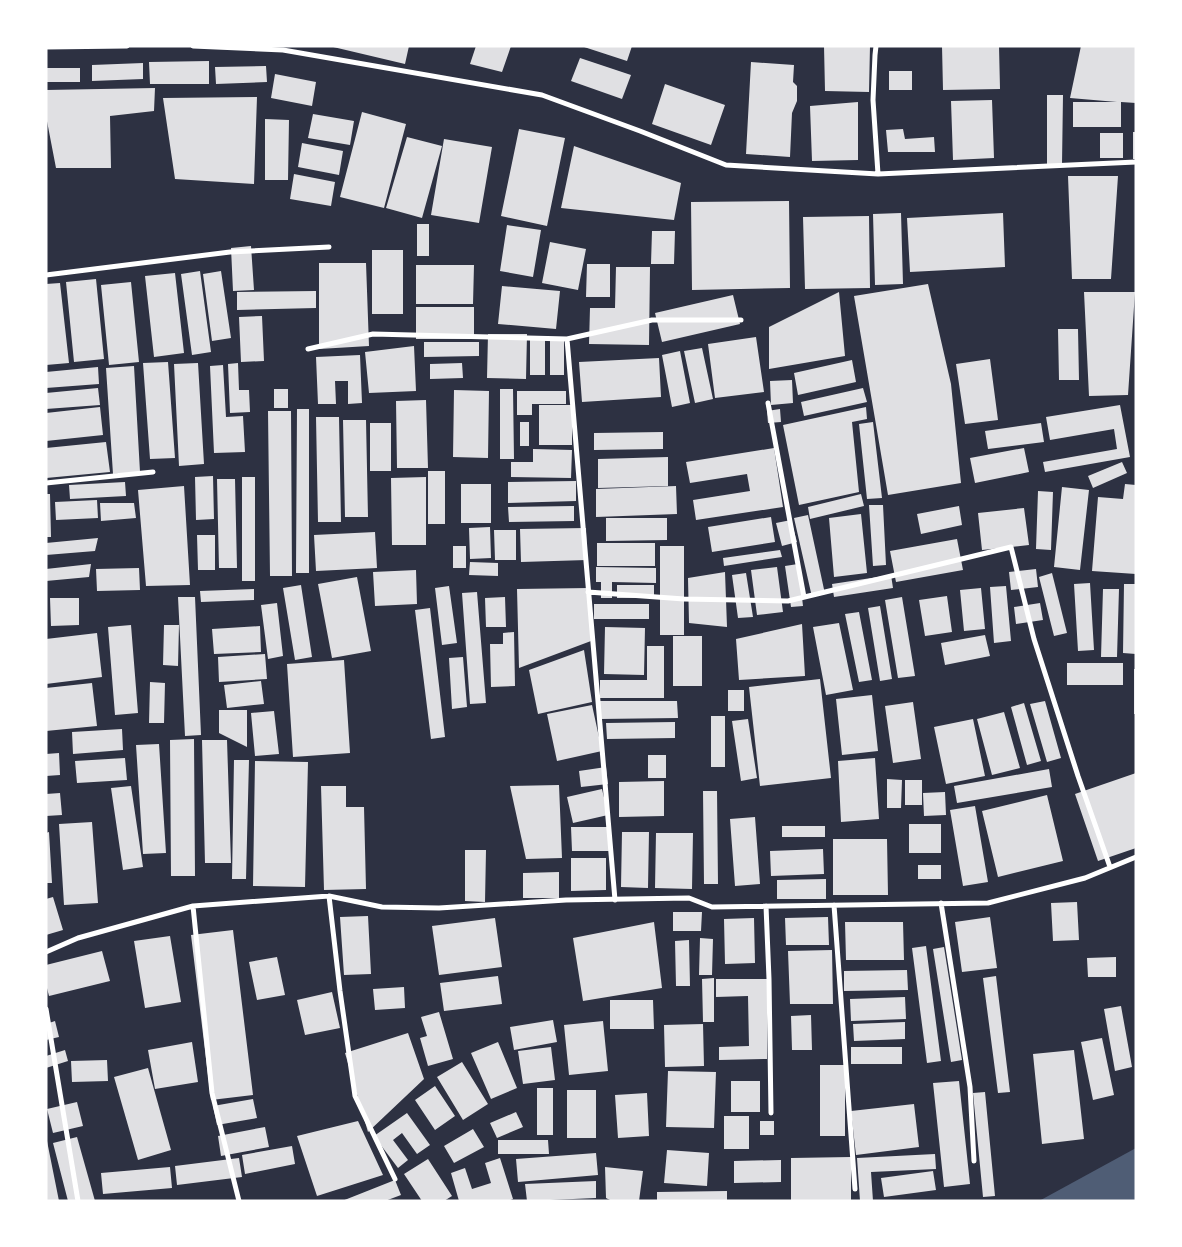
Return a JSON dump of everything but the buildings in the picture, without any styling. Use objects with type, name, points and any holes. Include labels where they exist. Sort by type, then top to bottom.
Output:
[{"type":"street","points":[[46,47],[127,46]]},
{"type":"street","points":[[193,46],[283,50],[542,94],[726,165],[878,174],[1136,162]]},
{"type":"street","points":[[876,46],[873,100],[878,174]]},
{"type":"street","points":[[46,275],[230,252],[330,247]]},
{"type":"street","points":[[308,349],[374,334],[567,339],[652,320],[741,320]]},
{"type":"street","points":[[567,339],[615,900]]},
{"type":"street","points":[[768,403],[804,597]]},
{"type":"street","points":[[46,483],[153,472]]},
{"type":"street","points":[[588,592],[684,599],[788,601],[1011,547],[1034,640],[1110,867]]},
{"type":"street","points":[[46,952],[78,938],[193,906],[329,896],[382,907],[439,908],[566,900],[689,898],[712,907],[988,903],[1085,878],[1136,857]]},
{"type":"street","points":[[329,896],[355,1096],[395,1179]]},
{"type":"street","points":[[941,903],[970,1087],[974,1161]]},
{"type":"street","points":[[834,905],[855,1189]]},
{"type":"street","points":[[193,906],[212,1093],[239,1201]]},
{"type":"street","points":[[766,906],[772,1113]]},
{"type":"street","points":[[46,1009],[78,1201]]},
{"type":"water","points":[[1136,1148],[1136,1201],[1039,1201]]}]
